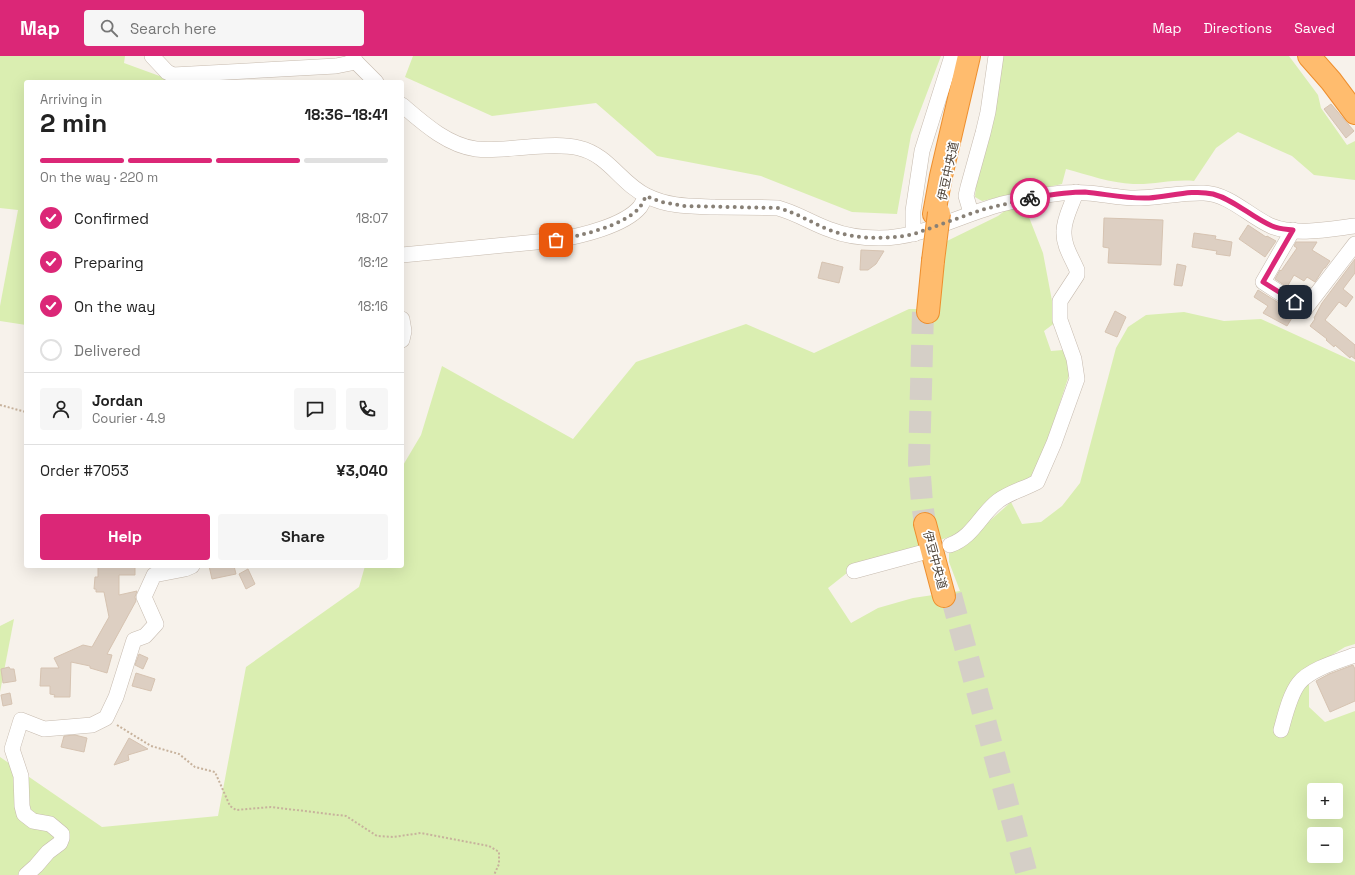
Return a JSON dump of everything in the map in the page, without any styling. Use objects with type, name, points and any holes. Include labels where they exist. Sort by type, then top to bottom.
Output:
[{"type":"highway","points":[[936,210],[935,177],[956,56]]},
{"type":"highway","name":"伊豆中央道","points":[[926,312],[936,210],[969,56]]},
{"type":"highway","name":"伊豆中央道","points":[[936,210],[974,56]]},
{"type":"highway","points":[[957,129],[980,56]]},
{"type":"highway","points":[[1309,56],[1331,81],[1355,113]]},
{"type":"highway","name":"伊豆中央道","points":[[928,524],[948,596]]},
{"type":"street","points":[[152,56],[167,72],[173,75],[336,66],[355,59],[374,80]]},
{"type":"street","points":[[914,234],[914,211],[922,151],[952,56]]},
{"type":"street","points":[[971,213],[966,196],[988,112],[996,56]]},
{"type":"street","points":[[404,106],[426,126],[445,138],[463,146],[476,149],[560,145],[578,148],[591,152],[605,161],[631,186],[646,196],[661,202],[684,206],[778,208],[789,210],[832,231],[848,235],[878,238],[914,234],[991,206],[1063,192],[1132,198],[1150,198],[1194,193],[1212,194],[1233,203],[1271,226],[1281,229],[1308,231],[1355,226]]},
{"type":"street","points":[[950,545],[968,535],[998,501],[1013,492],[1037,482],[1077,379],[1074,359],[1060,320],[1060,301],[1077,275],[1077,270],[1064,239],[1066,221],[1076,192]]},
{"type":"street","points":[[404,255],[575,237],[628,217],[640,206],[646,196]]},
{"type":"street","points":[[1293,230],[1263,282],[1305,309],[1355,244]]},
{"type":"street","points":[[854,571],[928,551]]},
{"type":"street","points":[[26,875],[60,842],[62,834],[50,824],[33,821],[24,814],[22,806],[21,776],[12,749],[20,720],[44,729],[92,725],[106,718],[116,697],[134,640],[145,636],[156,624],[144,597],[154,575],[187,568]]},
{"type":"street","points":[[1281,730],[1292,696],[1298,683],[1327,666],[1355,655]]},
{"type":"path","points":[[0,405],[24,411]]},
{"type":"path","points":[[106,718],[151,746],[179,754],[195,767],[215,772],[230,806],[236,810],[245,808],[271,807],[346,816],[377,836],[393,837],[421,833],[489,846],[499,852],[499,864],[494,875]]},
{"type":"green space","points":[[0,56],[125,56],[124,63],[171,80],[24,80],[24,325],[0,321],[0,306],[18,210],[0,208]]},
{"type":"green space","points":[[413,56],[941,56],[911,135],[897,214],[852,212],[761,176],[657,156],[596,103],[492,116],[405,77]]},
{"type":"green space","points":[[1002,56],[1289,56],[1318,95],[1321,108],[1347,145],[1355,141],[1355,180],[1314,175],[1292,156],[1238,132],[1216,148],[1194,181],[1141,184],[1125,183],[1066,169],[1062,184],[982,201],[975,197],[976,184]]},
{"type":"green space","points":[[1025,207],[1043,253],[1056,322],[1044,331],[1051,351],[1063,350],[1071,369],[1034,482],[955,535],[852,569],[828,588],[851,623],[878,608],[913,598],[960,591],[949,562],[949,552],[967,541],[1011,502],[1022,524],[1041,522],[1062,506],[1080,483],[1116,348],[1128,327],[1146,315],[1184,312],[1224,321],[1261,319],[1355,362],[1355,644],[1345,647],[1309,669],[1309,707],[1325,722],[1355,711],[1355,875],[0,875],[0,757],[102,827],[218,816],[246,667],[359,587],[364,568],[404,568],[404,464],[421,435],[442,366],[573,439],[636,362],[746,324],[814,353],[909,309],[936,309],[942,284],[947,241],[998,216],[1007,209]]},
{"type":"green space","points":[[14,619],[0,692],[0,626]]},
{"type":"building","points":[[1331,104],[1354,131],[1346,138],[1324,109]]},
{"type":"building","points":[[1104,218],[1163,220],[1161,265],[1108,263],[1109,248],[1103,247]]},
{"type":"building","points":[[1248,225],[1266,237],[1267,236],[1276,241],[1265,257],[1239,239]]},
{"type":"building","points":[[1194,233],[1216,236],[1215,239],[1232,242],[1230,256],[1216,254],[1217,251],[1192,247]]},
{"type":"building","points":[[1296,242],[1317,242],[1312,250],[1330,261],[1315,282],[1307,277],[1304,281],[1294,275],[1287,287],[1275,279],[1297,248],[1294,246]]},
{"type":"building","points":[[861,250],[884,251],[876,264],[868,270],[860,270]]},
{"type":"building","points":[[1355,259],[1355,273],[1343,289],[1353,297],[1346,307],[1339,302],[1325,320],[1355,345],[1355,359],[1351,356],[1350,358],[1335,345],[1334,347],[1326,340],[1327,339],[1310,326],[1322,303]]},
{"type":"building","points":[[822,262],[843,267],[839,283],[818,278]]},
{"type":"building","points":[[1177,264],[1186,266],[1182,286],[1174,285]]},
{"type":"building","points":[[1258,290],[1295,313],[1287,326],[1263,313],[1268,306],[1254,297]]},
{"type":"building","points":[[1115,311],[1126,317],[1117,337],[1105,332]]},
{"type":"building","points":[[98,568],[135,568],[135,575],[119,575],[119,595],[137,591],[135,597],[136,601],[107,654],[112,655],[107,673],[90,668],[90,666],[71,662],[70,697],[54,697],[55,695],[50,694],[50,686],[40,686],[41,668],[59,668],[54,658],[83,645],[92,647],[109,617],[104,592],[96,592],[96,589],[94,589],[95,577],[98,577]]},
{"type":"building","points":[[209,568],[234,568],[236,574],[212,579]]},
{"type":"building","points":[[248,569],[255,584],[246,589],[239,574]]},
{"type":"building","points":[[139,654],[148,658],[143,669],[135,665]]},
{"type":"building","points":[[1353,665],[1355,669],[1355,701],[1330,712],[1316,681],[1329,674]]},
{"type":"building","points":[[9,667],[10,669],[14,669],[16,681],[3,683],[1,669]]},
{"type":"building","points":[[136,673],[155,679],[151,691],[132,686]]},
{"type":"building","points":[[10,693],[12,704],[3,706],[1,695]]},
{"type":"building","points":[[75,735],[87,738],[84,752],[61,747],[64,736]]},
{"type":"building","points":[[129,738],[148,749],[128,755],[129,760],[114,765]]},
{"type":"tunnel","points":[[923,312],[919,463],[925,524]]},
{"type":"tunnel","points":[[951,595],[1027,875]]},
{"type":"way so far","points":[[556,240],[587,234],[621,221],[635,212],[646,196],[672,205],[778,208],[789,210],[832,231],[848,235],[878,238],[890,238],[914,234],[991,206],[1030,198]]},
{"type":"route","points":[[1030,198],[1063,192],[1086,192],[1132,198],[1150,198],[1205,193],[1222,197],[1271,226],[1293,230],[1263,282],[1295,302]]}]
